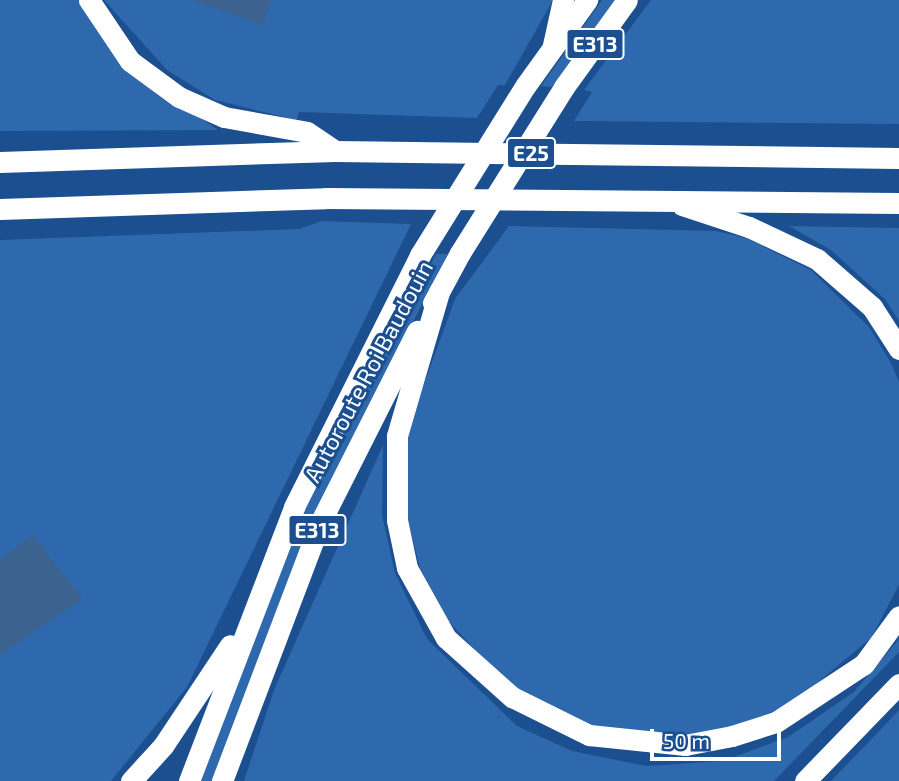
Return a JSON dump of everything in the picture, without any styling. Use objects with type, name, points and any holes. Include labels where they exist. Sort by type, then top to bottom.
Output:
[{"type":"highway","points":[[89,0],[130,61],[179,97],[224,117],[307,132],[335,151]]},
{"type":"highway","points":[[553,46],[563,0]]},
{"type":"highway","name":"E313","points":[[189,781],[247,621],[294,507],[420,255],[526,85],[587,0]]},
{"type":"highway","name":"Autoroute Roi Baudouin","points":[[222,781],[321,521],[439,292],[460,253],[564,87],[627,0]]},
{"type":"highway","name":"E25","points":[[0,162],[335,151],[899,158]]},
{"type":"highway","points":[[657,197],[749,227],[817,259],[872,307],[899,349]]},
{"type":"highway","name":"E25","points":[[0,209],[326,198],[657,197],[899,203]]},
{"type":"highway","points":[[439,292],[397,436],[397,520],[407,568],[446,638],[512,697],[589,736],[685,745],[732,736],[776,722],[864,664],[899,615]]},
{"type":"highway","points":[[131,781],[163,746],[247,621]]},
{"type":"highway","points":[[805,781],[899,684]]},
{"type":"shaded area","points":[[0,0],[78,0],[127,68],[218,130],[0,131]]},
{"type":"shaded area","points":[[104,0],[553,0],[505,85],[498,85],[477,118],[299,112],[296,120],[215,100],[167,70]]},
{"type":"shaded area","points":[[191,0],[271,0],[263,25]]},
{"type":"shaded area","points":[[602,0],[615,0],[552,87],[541,86]]},
{"type":"shaded area","points":[[651,0],[899,0],[899,124],[574,121],[592,92],[584,90]]},
{"type":"shaded area","points":[[322,221],[411,224],[187,687],[111,781],[0,781],[0,240],[299,229]]},
{"type":"shaded area","points":[[509,226],[716,231],[746,238],[811,270],[869,327],[891,363],[899,382],[899,585],[871,638],[781,713],[709,736],[600,732],[513,691],[440,612],[422,577],[405,507],[408,428],[455,299]]},
{"type":"shaded area","points":[[789,226],[899,228],[899,321],[885,299],[831,250]]},
{"type":"shaded area","points":[[436,254],[448,254],[313,516],[212,781],[200,781],[304,512]]},
{"type":"shaded area","points":[[383,445],[382,515],[395,573],[427,639],[517,726],[572,751],[646,766],[723,761],[788,737],[854,692],[899,639],[899,652],[774,781],[244,781],[274,690]]},
{"type":"shaded area","points":[[33,535],[82,599],[0,655],[0,559]]},
{"type":"shaded area","points":[[899,710],[899,781],[831,781],[883,727]]}]
